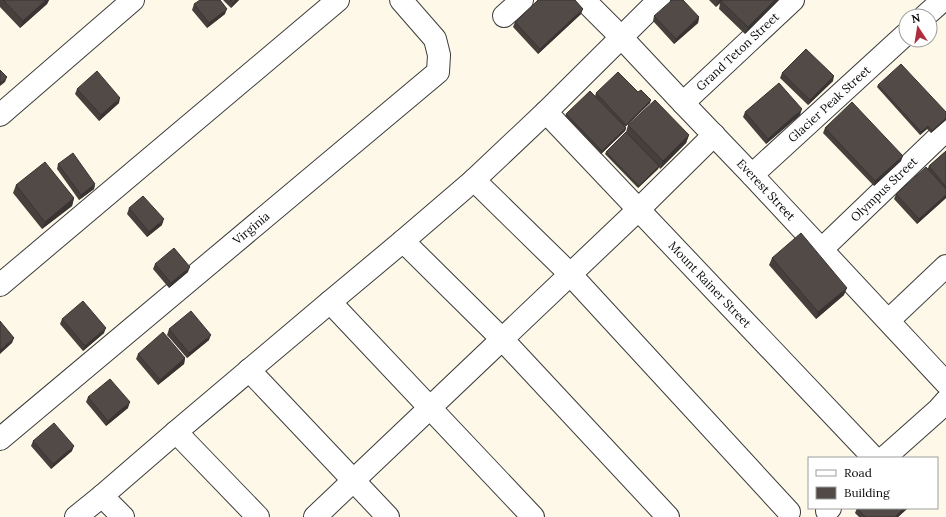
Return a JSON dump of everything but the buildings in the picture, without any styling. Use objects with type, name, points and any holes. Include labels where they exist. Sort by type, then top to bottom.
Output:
[{"type":"street","points":[[0,115],[133,0]]},
{"type":"street","points":[[0,285],[338,0]]},
{"type":"street","name":"Virginia","points":[[0,439],[438,72],[439,56],[435,38],[401,0]]},
{"type":"street","points":[[504,16],[522,0]]},
{"type":"street","name":"Everest Street","points":[[584,0],[752,175],[946,382]]},
{"type":"street","points":[[76,517],[474,180],[546,112],[659,0]]},
{"type":"street","name":"Grand Teton Street","points":[[683,103],[793,0]]},
{"type":"street","points":[[934,8],[943,0]]},
{"type":"street","name":"Glacier Peak Street","points":[[752,175],[898,41]]},
{"type":"street","name":"Mount Rainer Street","points":[[546,112],[873,457]]},
{"type":"street","name":"Olympus Street","points":[[822,249],[946,130]]},
{"type":"street","points":[[315,517],[714,135]]},
{"type":"street","points":[[474,180],[570,274],[790,512]]},
{"type":"street","points":[[403,241],[502,339],[668,517]]},
{"type":"street","points":[[889,320],[946,266]]},
{"type":"street","points":[[330,302],[533,517]]},
{"type":"street","points":[[249,370],[388,517]]},
{"type":"street","points":[[885,457],[938,410],[946,401]]},
{"type":"street","points":[[176,432],[258,517]]},
{"type":"street","points":[[102,496],[123,517]]}]
